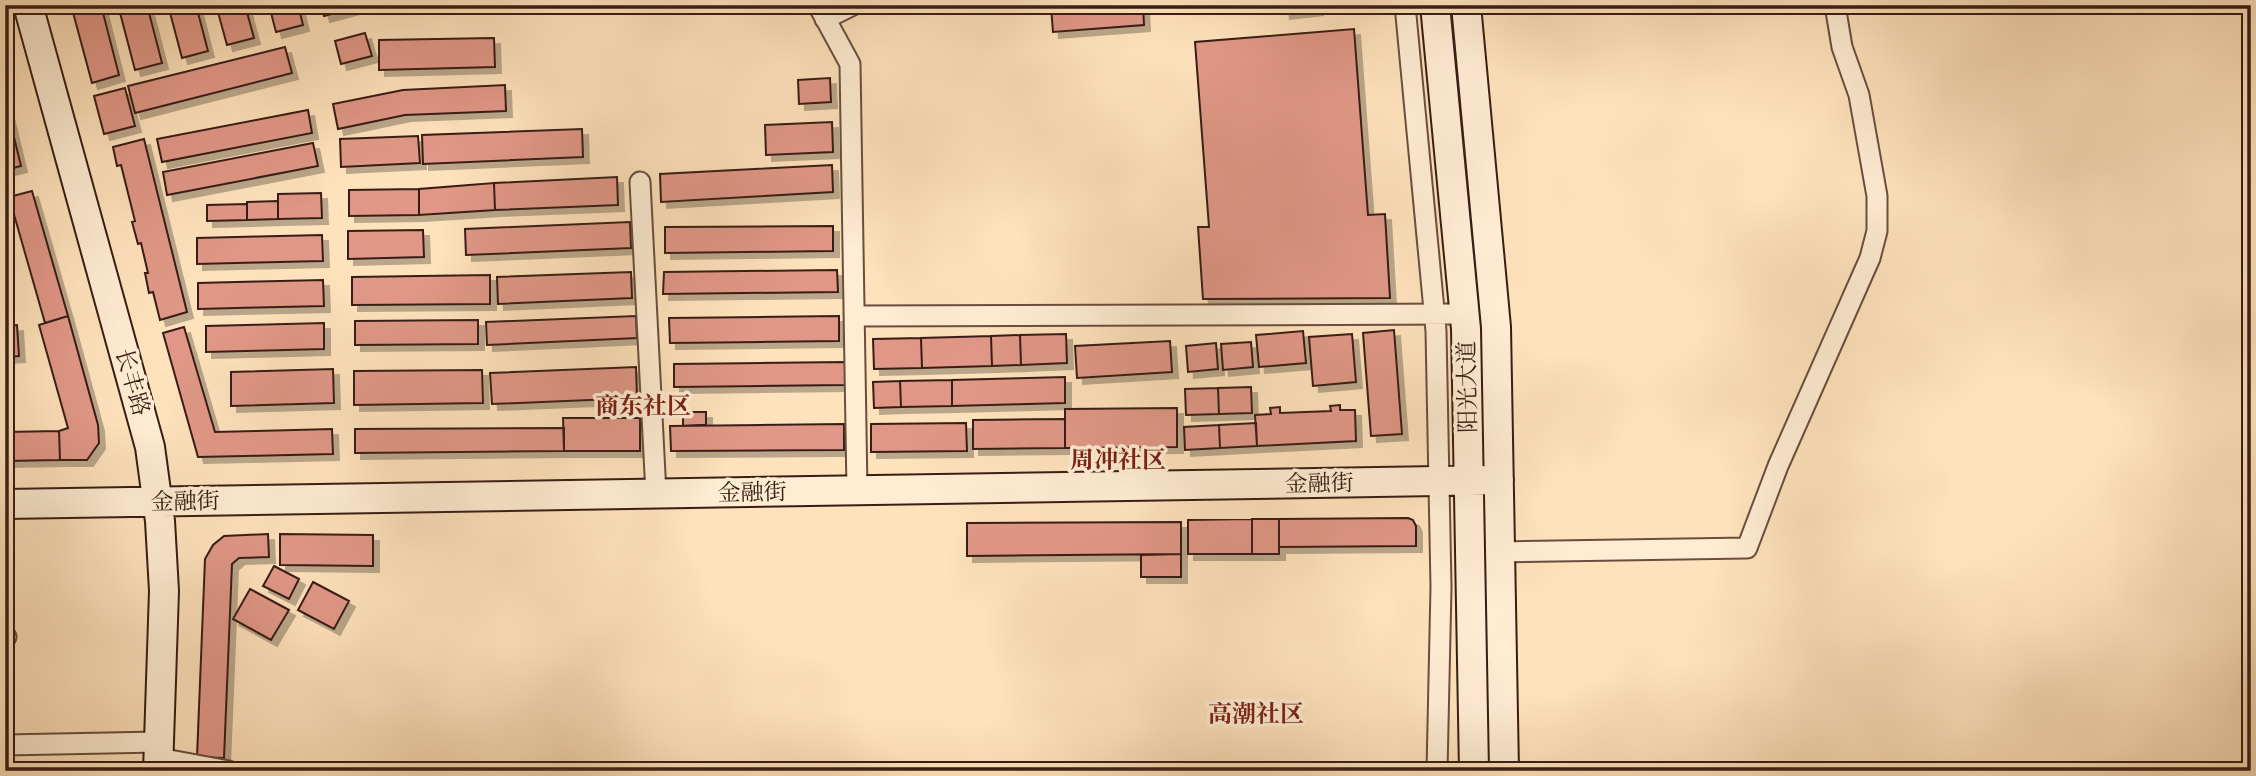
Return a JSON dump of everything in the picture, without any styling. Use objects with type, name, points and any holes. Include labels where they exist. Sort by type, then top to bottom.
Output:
[{"type":"street","name":"长丰路","points":[[28,5],[150,447],[164,591],[159,757]]},
{"type":"street","points":[[853,5],[821,12],[849,64],[857,490]]},
{"type":"street","points":[[1405,5],[1434,314],[1441,587],[1437,771]]},
{"type":"street","name":"阳光大道","points":[[1435,5],[1464,314],[1474,771]]},
{"type":"street","name":"阳光大道","points":[[1466,5],[1496,327],[1504,771]]},
{"type":"street","points":[[1500,552],[1747,548],[1778,466],[1870,258],[1877,231],[1877,196],[1859,95],[1842,47],[1835,5]]},
{"type":"street","points":[[639,182],[656,494]]},
{"type":"street","points":[[854,316],[1464,314]]},
{"type":"street","name":"金融街","points":[[5,504],[1499,480]]},
{"type":"street","points":[[5,745],[159,757],[229,771]]},
{"type":"building","points":[[71,5],[101,5],[119,75],[92,83]]},
{"type":"building","points":[[118,5],[147,5],[162,63],[135,70]]},
{"type":"building","points":[[168,5],[196,5],[208,51],[182,58]]},
{"type":"building","points":[[216,5],[245,5],[254,38],[227,45]]},
{"type":"building","points":[[269,5],[298,5],[303,25],[276,32]]},
{"type":"building","points":[[321,5],[354,5],[354,8],[324,16]]},
{"type":"building","points":[[1143,5],[1144,25],[1053,32],[1051,7]]},
{"type":"building","points":[[1283,5],[1317,5],[1317,9],[1284,13]]},
{"type":"building","points":[[1354,29],[1368,215],[1385,214],[1390,298],[1203,299],[1198,227],[1209,227],[1195,42]]},
{"type":"building","points":[[365,33],[372,56],[341,64],[335,41]]},
{"type":"building","points":[[494,38],[495,67],[379,70],[379,40]]},
{"type":"building","points":[[285,47],[292,73],[135,113],[128,86]]},
{"type":"building","points":[[830,78],[831,102],[799,104],[798,80]]},
{"type":"building","points":[[505,85],[506,111],[405,115],[338,129],[333,104],[403,90]]},
{"type":"building","points":[[125,88],[135,126],[104,134],[94,96]]},
{"type":"building","points":[[5,100],[21,166],[5,170]]},
{"type":"building","points":[[308,110],[312,133],[162,162],[157,139]]},
{"type":"building","points":[[832,122],[833,152],[766,155],[765,125]]},
{"type":"building","points":[[582,129],[583,157],[423,164],[422,135]]},
{"type":"building","points":[[418,136],[420,163],[341,167],[340,139]]},
{"type":"building","points":[[144,139],[187,312],[160,320],[153,292],[149,293],[145,273],[148,273],[141,243],[138,244],[121,165],[117,166],[113,147]]},
{"type":"building","points":[[313,143],[318,166],[167,195],[163,172]]},
{"type":"building","points":[[832,165],[833,192],[661,202],[660,174]]},
{"type":"building","points":[[617,177],[618,205],[495,210],[494,183]]},
{"type":"building","points":[[494,183],[495,210],[419,215],[419,189]]},
{"type":"building","points":[[419,189],[419,215],[349,216],[349,190]]},
{"type":"building","points":[[32,191],[68,316],[45,323],[9,197]]},
{"type":"building","points":[[321,193],[322,218],[278,219],[278,194]]},
{"type":"building","points":[[278,201],[278,219],[247,220],[247,202]]},
{"type":"building","points":[[247,204],[247,220],[207,221],[207,205]]},
{"type":"building","points":[[630,222],[631,248],[466,255],[465,229]]},
{"type":"building","points":[[833,226],[833,251],[665,253],[665,227]]},
{"type":"building","points":[[423,230],[424,257],[348,259],[348,231]]},
{"type":"building","points":[[322,235],[323,261],[197,264],[197,238]]},
{"type":"building","points":[[837,270],[838,292],[663,294],[664,272]]},
{"type":"building","points":[[631,272],[632,298],[498,304],[497,277]]},
{"type":"building","points":[[490,275],[490,304],[352,305],[352,277]]},
{"type":"building","points":[[323,280],[324,306],[198,309],[198,283]]},
{"type":"building","points":[[68,316],[98,425],[99,443],[87,460],[60,460],[59,431],[68,428],[39,325]]},
{"type":"building","points":[[636,316],[637,338],[487,345],[486,322]]},
{"type":"building","points":[[839,316],[839,341],[670,343],[669,318]]},
{"type":"building","points":[[478,320],[478,344],[355,345],[355,321]]},
{"type":"building","points":[[324,323],[324,349],[206,352],[206,326]]},
{"type":"building","points":[[17,325],[19,356],[5,357],[5,326]]},
{"type":"building","points":[[184,327],[215,432],[332,429],[333,454],[198,457],[163,333]]},
{"type":"building","points":[[1394,330],[1402,434],[1371,436],[1363,333]]},
{"type":"building","points":[[1303,331],[1306,363],[1259,367],[1256,335]]},
{"type":"building","points":[[1066,334],[1067,363],[1021,365],[1020,335]]},
{"type":"building","points":[[1352,334],[1356,382],[1313,386],[1309,337]]},
{"type":"building","points":[[1020,335],[1021,365],[992,366],[991,336]]},
{"type":"building","points":[[991,336],[992,366],[922,368],[921,338]]},
{"type":"building","points":[[921,338],[922,368],[874,369],[873,339]]},
{"type":"building","points":[[1170,341],[1172,372],[1077,378],[1075,346]]},
{"type":"building","points":[[1251,342],[1253,367],[1223,370],[1221,344]]},
{"type":"building","points":[[1216,343],[1218,369],[1188,372],[1186,346]]},
{"type":"building","points":[[846,362],[846,385],[674,387],[674,364]]},
{"type":"building","points":[[636,367],[637,398],[492,404],[490,373]]},
{"type":"building","points":[[333,369],[334,403],[231,406],[231,372]]},
{"type":"building","points":[[482,370],[483,403],[354,405],[354,371]]},
{"type":"building","points":[[1065,377],[1065,403],[952,406],[952,380]]},
{"type":"building","points":[[952,380],[952,406],[901,407],[900,381]]},
{"type":"building","points":[[900,381],[901,407],[874,408],[873,382]]},
{"type":"building","points":[[1251,387],[1252,413],[1219,414],[1218,388]]},
{"type":"building","points":[[1218,388],[1219,414],[1186,415],[1185,389]]},
{"type":"building","points":[[1340,405],[1340,410],[1355,410],[1356,441],[1257,446],[1255,415],[1271,414],[1270,408],[1280,407],[1280,413],[1331,411],[1330,406]]},
{"type":"building","points":[[1177,408],[1177,447],[1065,448],[1065,409]]},
{"type":"building","points":[[683,412],[706,412],[706,425],[683,426]]},
{"type":"building","points":[[563,418],[640,418],[640,451],[564,451]]},
{"type":"building","points":[[1065,419],[1065,448],[973,449],[973,420]]},
{"type":"building","points":[[966,423],[967,451],[871,452],[871,424]]},
{"type":"building","points":[[1256,423],[1257,446],[1220,448],[1219,425]]},
{"type":"building","points":[[844,424],[844,450],[671,451],[670,426]]},
{"type":"building","points":[[1219,425],[1220,448],[1185,450],[1184,427]]},
{"type":"building","points":[[564,428],[564,451],[355,453],[355,429]]},
{"type":"building","points":[[59,431],[60,460],[5,461],[5,432]]},
{"type":"building","points":[[1252,519],[1279,519],[1279,554],[1252,554]]},
{"type":"building","points":[[1252,519],[1252,554],[1188,554],[1188,520]]},
{"type":"building","points":[[1279,519],[1413,520],[1416,526],[1416,546],[1279,547]]},
{"type":"building","points":[[1181,522],[1181,554],[967,556],[967,523]]},
{"type":"building","points":[[268,534],[269,557],[239,558],[232,564],[224,758],[197,757],[205,559],[213,545],[224,536]]},
{"type":"building","points":[[280,534],[373,535],[373,566],[280,565]]},
{"type":"building","points":[[1181,554],[1181,577],[1141,577],[1141,555]]},
{"type":"building","points":[[274,566],[299,579],[289,599],[263,586]]},
{"type":"building","points":[[313,582],[349,601],[334,629],[298,610]]},
{"type":"building","points":[[250,589],[289,610],[271,640],[233,619]]},
{"type":"district","name":"商东社区","points":[[643,406]]},
{"type":"district","name":"周冲社区","points":[[1118,460]]},
{"type":"district","name":"高潮社区","points":[[1256,714]]}]
